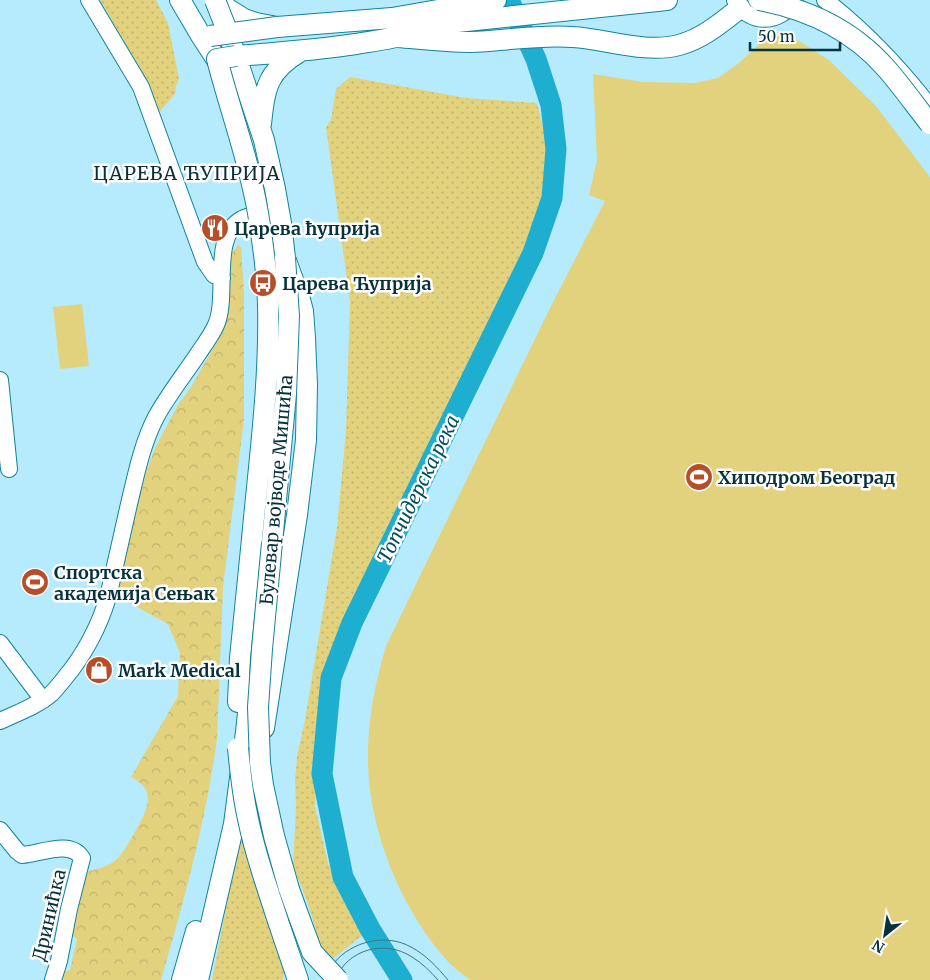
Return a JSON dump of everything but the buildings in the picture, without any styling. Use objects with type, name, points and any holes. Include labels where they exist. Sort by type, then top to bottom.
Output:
[{"type":"main road","points":[[180,0],[234,86]]},
{"type":"main road","name":"Булевар војводе Мишића","points":[[194,0],[219,34]]},
{"type":"main road","points":[[199,977],[235,818],[246,732],[274,450],[279,372],[279,332],[276,294],[266,223],[249,139],[234,86],[216,0]]},
{"type":"main road","points":[[216,0],[244,19],[277,27]]},
{"type":"main road","name":"Булевар војводе Мишића","points":[[216,0],[219,34],[226,57],[261,130],[275,189],[285,258],[289,316],[286,394],[262,649],[259,741],[263,785],[274,836],[289,889],[323,980]]},
{"type":"main road","points":[[219,34],[277,27],[392,18],[496,0]]},
{"type":"main road","points":[[226,57],[301,51],[398,37],[438,24],[666,0]]},
{"type":"main road","points":[[758,0],[775,3],[809,14],[853,39],[885,66],[930,124]]},
{"type":"main road","points":[[398,37],[470,42],[548,36],[573,37],[648,48],[672,46],[696,39],[704,34],[737,4]]},
{"type":"main road","points":[[392,18],[438,24]]},
{"type":"main road","points":[[261,130],[263,104],[270,79],[279,66],[301,51]]},
{"type":"main road","name":"Булевар војводе Мишића","points":[[226,57],[226,92],[254,190],[262,242],[268,303],[264,414],[240,658],[238,748],[250,830],[298,980]]},
{"type":"main road","points":[[235,818],[247,787],[266,715],[306,440],[303,311],[285,258]]},
{"type":"main road","points":[[182,980],[211,875],[228,784],[238,748]]},
{"type":"main road","points":[[312,952],[338,980]]},
{"type":"main road","points":[[288,980],[292,960]]},
{"type":"street","points":[[89,0],[141,88],[205,262],[214,275],[222,278]]},
{"type":"street","points":[[825,0],[872,40],[895,64],[930,107]]},
{"type":"street","points":[[737,4],[749,15],[762,18],[779,16],[792,5],[817,6],[827,8],[853,23]]},
{"type":"street","points":[[0,722],[43,700],[52,693],[68,674],[91,640],[108,597],[139,462],[152,427],[156,417],[211,334],[219,318],[225,243],[229,233],[238,221],[245,218],[266,223]]},
{"type":"street","points":[[0,380],[9,469]]},
{"type":"street","points":[[0,643],[43,700]]},
{"type":"street","name":"Дринићка","points":[[0,830],[22,855],[62,849],[76,851],[82,858],[53,980]]},
{"type":"green space","points":[[100,0],[156,0],[168,23],[179,79],[175,94],[156,116],[133,57]]},
{"type":"green space","name":"Хиподром Београд","points":[[788,34],[829,60],[876,106],[930,177],[930,980],[470,980],[447,960],[428,937],[414,915],[390,866],[374,814],[368,762],[370,718],[378,674],[386,646],[550,308],[605,201],[589,195],[597,160],[593,74],[643,82],[695,83],[718,78],[739,63],[768,36]]},
{"type":"green space","points":[[350,77],[466,98],[537,103],[554,172],[509,290],[426,456],[332,655],[326,676],[316,773],[315,806],[328,863],[342,897],[363,935],[331,960],[320,944],[307,901],[293,866],[297,756],[305,720],[337,527],[346,431],[350,301],[326,127],[331,120],[336,89]]},
{"type":"green space","points":[[238,245],[241,247],[244,291],[244,419],[223,587],[217,739],[207,800],[193,861],[161,980],[58,980],[61,972],[70,970],[77,939],[71,935],[88,871],[104,867],[117,859],[140,822],[145,812],[148,795],[143,785],[131,777],[178,696],[180,653],[168,624],[115,595],[142,483],[155,448],[178,405],[191,387],[218,340],[228,292],[232,253]]},
{"type":"green space","points":[[82,304],[89,366],[60,369],[53,307]]},
{"type":"green space","points":[[242,826],[285,961],[283,980],[212,980]]},
{"type":"waterway","name":"Топчидерска река","points":[[402,980],[370,929],[343,877],[322,774],[331,678],[352,623],[533,253],[552,198],[556,149],[551,105],[536,59],[509,0]]},
{"type":"tram line","points":[[325,980],[341,955],[360,945],[380,940],[391,940],[411,947],[431,962],[448,980]]},
{"type":"tram line","points":[[335,980],[348,961],[358,954],[379,948],[390,949],[412,957],[426,967],[438,980]]},
{"type":"place","name":"Царева ћуприја","points":[[215,228]]},
{"type":"place","name":"Царева Ћуприја","points":[[263,283]]},
{"type":"place","name":"Хиподром Београд","points":[[699,477]]},
{"type":"place","name":"Спортска академија Сењак","points":[[35,582]]},
{"type":"place","name":"Mark Medical","points":[[99,670]]},
{"type":"district","name":"ЦАРЕВА ЋУПРИЈА","points":[[187,173]]}]
